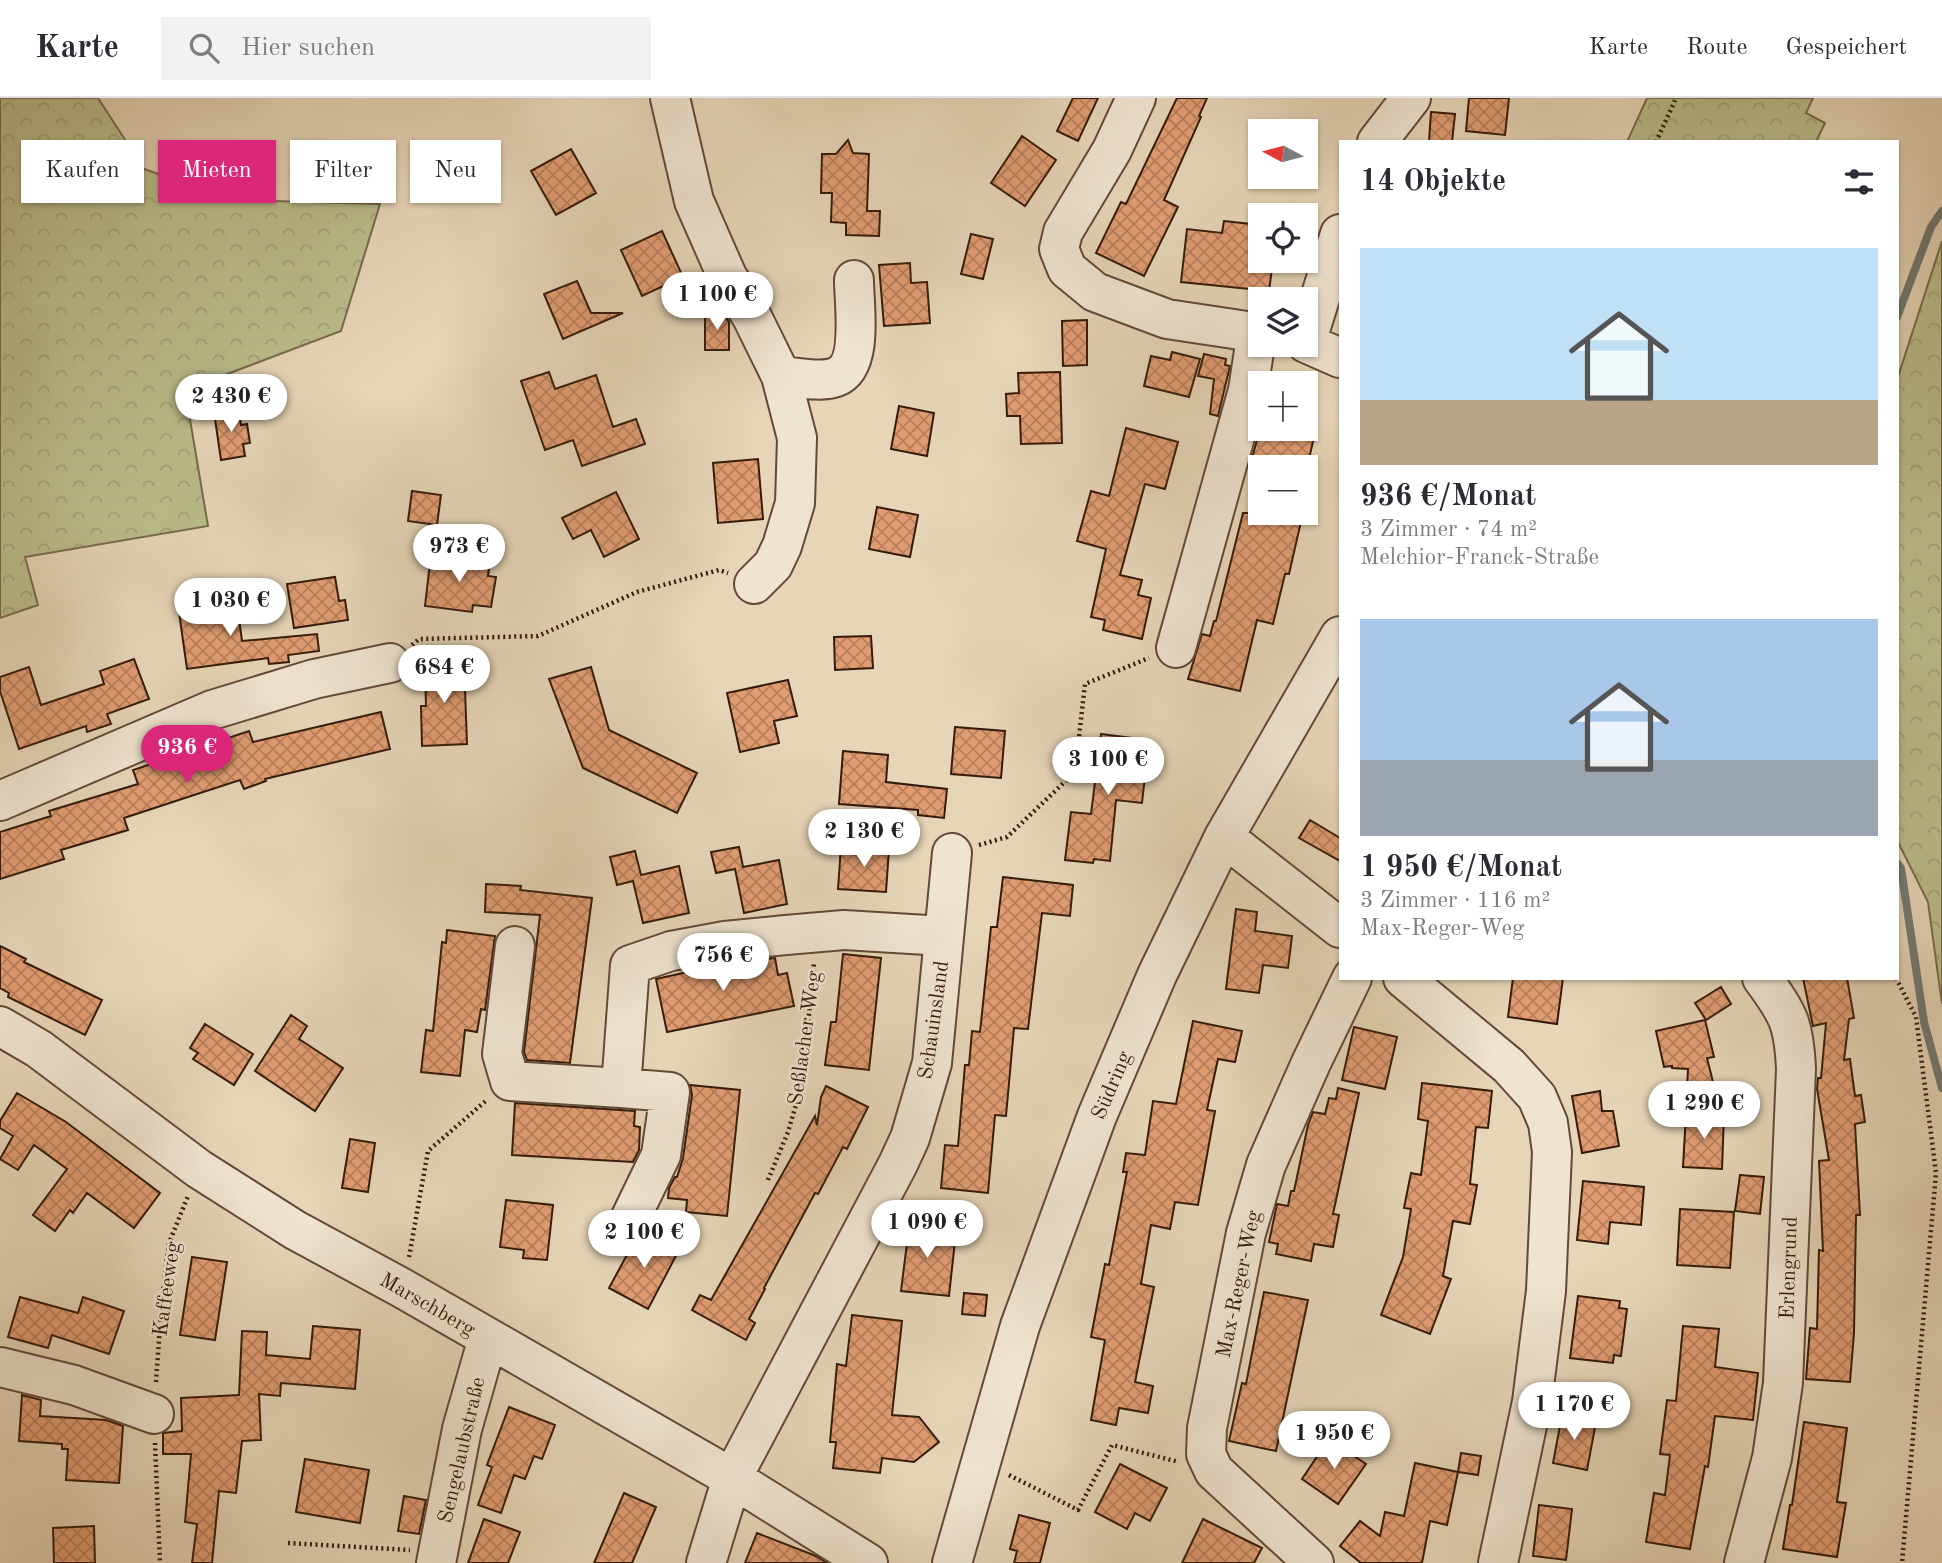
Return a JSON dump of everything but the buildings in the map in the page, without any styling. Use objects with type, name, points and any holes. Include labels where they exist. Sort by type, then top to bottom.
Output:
[{"type":"street","points":[[670,98],[694,201],[727,276],[752,317],[780,376],[797,438],[794,503],[782,546],[773,565],[754,584]]},
{"type":"street","points":[[1136,98],[1112,150],[1063,232],[1059,249],[1067,270],[1095,292],[1167,318],[1248,330]]},
{"type":"street","points":[[1379,140],[1411,98]]},
{"type":"street","points":[[1318,305],[1339,237]]},
{"type":"street","points":[[780,376],[826,379],[845,371],[854,353],[855,280]]},
{"type":"street","points":[[1318,348],[1339,358]]},
{"type":"street","points":[[1176,648],[1248,390],[1254,357]]},
{"type":"street","name":"Südring","points":[[952,1563],[1020,1325],[1097,1116],[1157,975],[1224,837],[1339,638]]},
{"type":"street","points":[[0,802],[212,710],[314,679],[390,663]]},
{"type":"street","points":[[1224,837],[1339,927]]},
{"type":"street","name":"Schauinsland","points":[[706,1563],[732,1478],[910,1138],[932,1063],[952,853]]},
{"type":"street","points":[[621,1088],[630,965],[671,951],[725,941],[844,930],[944,936]]},
{"type":"street","points":[[514,946],[502,1054],[510,1080],[670,1092],[661,1155],[630,1219]]},
{"type":"street","name":"Max-Reger-Weg","points":[[1214,1471],[1206,1454],[1207,1428],[1246,1233],[1266,1165],[1351,980]]},
{"type":"street","points":[[1405,980],[1509,1066],[1537,1097],[1548,1123],[1552,1152],[1546,1292],[1532,1402],[1498,1563]]},
{"type":"street","name":"Erlengrund","points":[[1744,1563],[1772,1458],[1783,1383],[1796,1069],[1795,1037],[1791,1023],[1763,980]]},
{"type":"street","name":"Marschberg","points":[[0,1026],[39,1049],[199,1169],[295,1230],[402,1288],[732,1478],[868,1563]]},
{"type":"street","name":"Sengelaubstraße","points":[[437,1557],[462,1429],[488,1338]]},
{"type":"street","points":[[0,1367],[74,1385],[154,1414]]},
{"type":"street","points":[[1214,1471],[1314,1563]]},
{"type":"path","points":[[1657,140],[1676,98]]},
{"type":"path","points":[[390,663],[419,639],[538,636],[637,592],[719,570],[754,584]]},
{"type":"path","points":[[952,853],[1007,837],[1075,772],[1084,684],[1176,648]]},
{"type":"path","name":"Seßlacher Weg","points":[[768,1180],[788,1132],[802,1084],[817,934]]},
{"type":"path","points":[[1897,980],[1916,1017],[1936,1173],[1902,1563]]},
{"type":"path","points":[[413,1240],[428,1152],[510,1080]]},
{"type":"path","name":"Kaffeeweg","points":[[160,1563],[154,1414],[162,1298],[169,1243],[199,1169]]},
{"type":"path","points":[[980,1460],[1078,1510],[1112,1445],[1214,1471]]},
{"type":"path","points":[[288,1544],[437,1557]]},
{"type":"green space","points":[[0,98],[98,98],[125,140],[21,140],[21,203],[144,203],[144,169],[158,174],[158,203],[276,201],[380,204],[341,331],[185,390],[208,526],[25,557],[38,605],[0,618]]},
{"type":"green space","points":[[1647,98],[1813,98],[1806,113],[1825,123],[1817,140],[1628,140]]},
{"type":"green space","points":[[1942,241],[1942,1004],[1928,902],[1899,844],[1899,374]]},
{"type":"waterway","points":[[1899,312],[1931,227],[1942,211]]},
{"type":"waterway","points":[[1899,866],[1924,1022],[1942,1088]]}]
